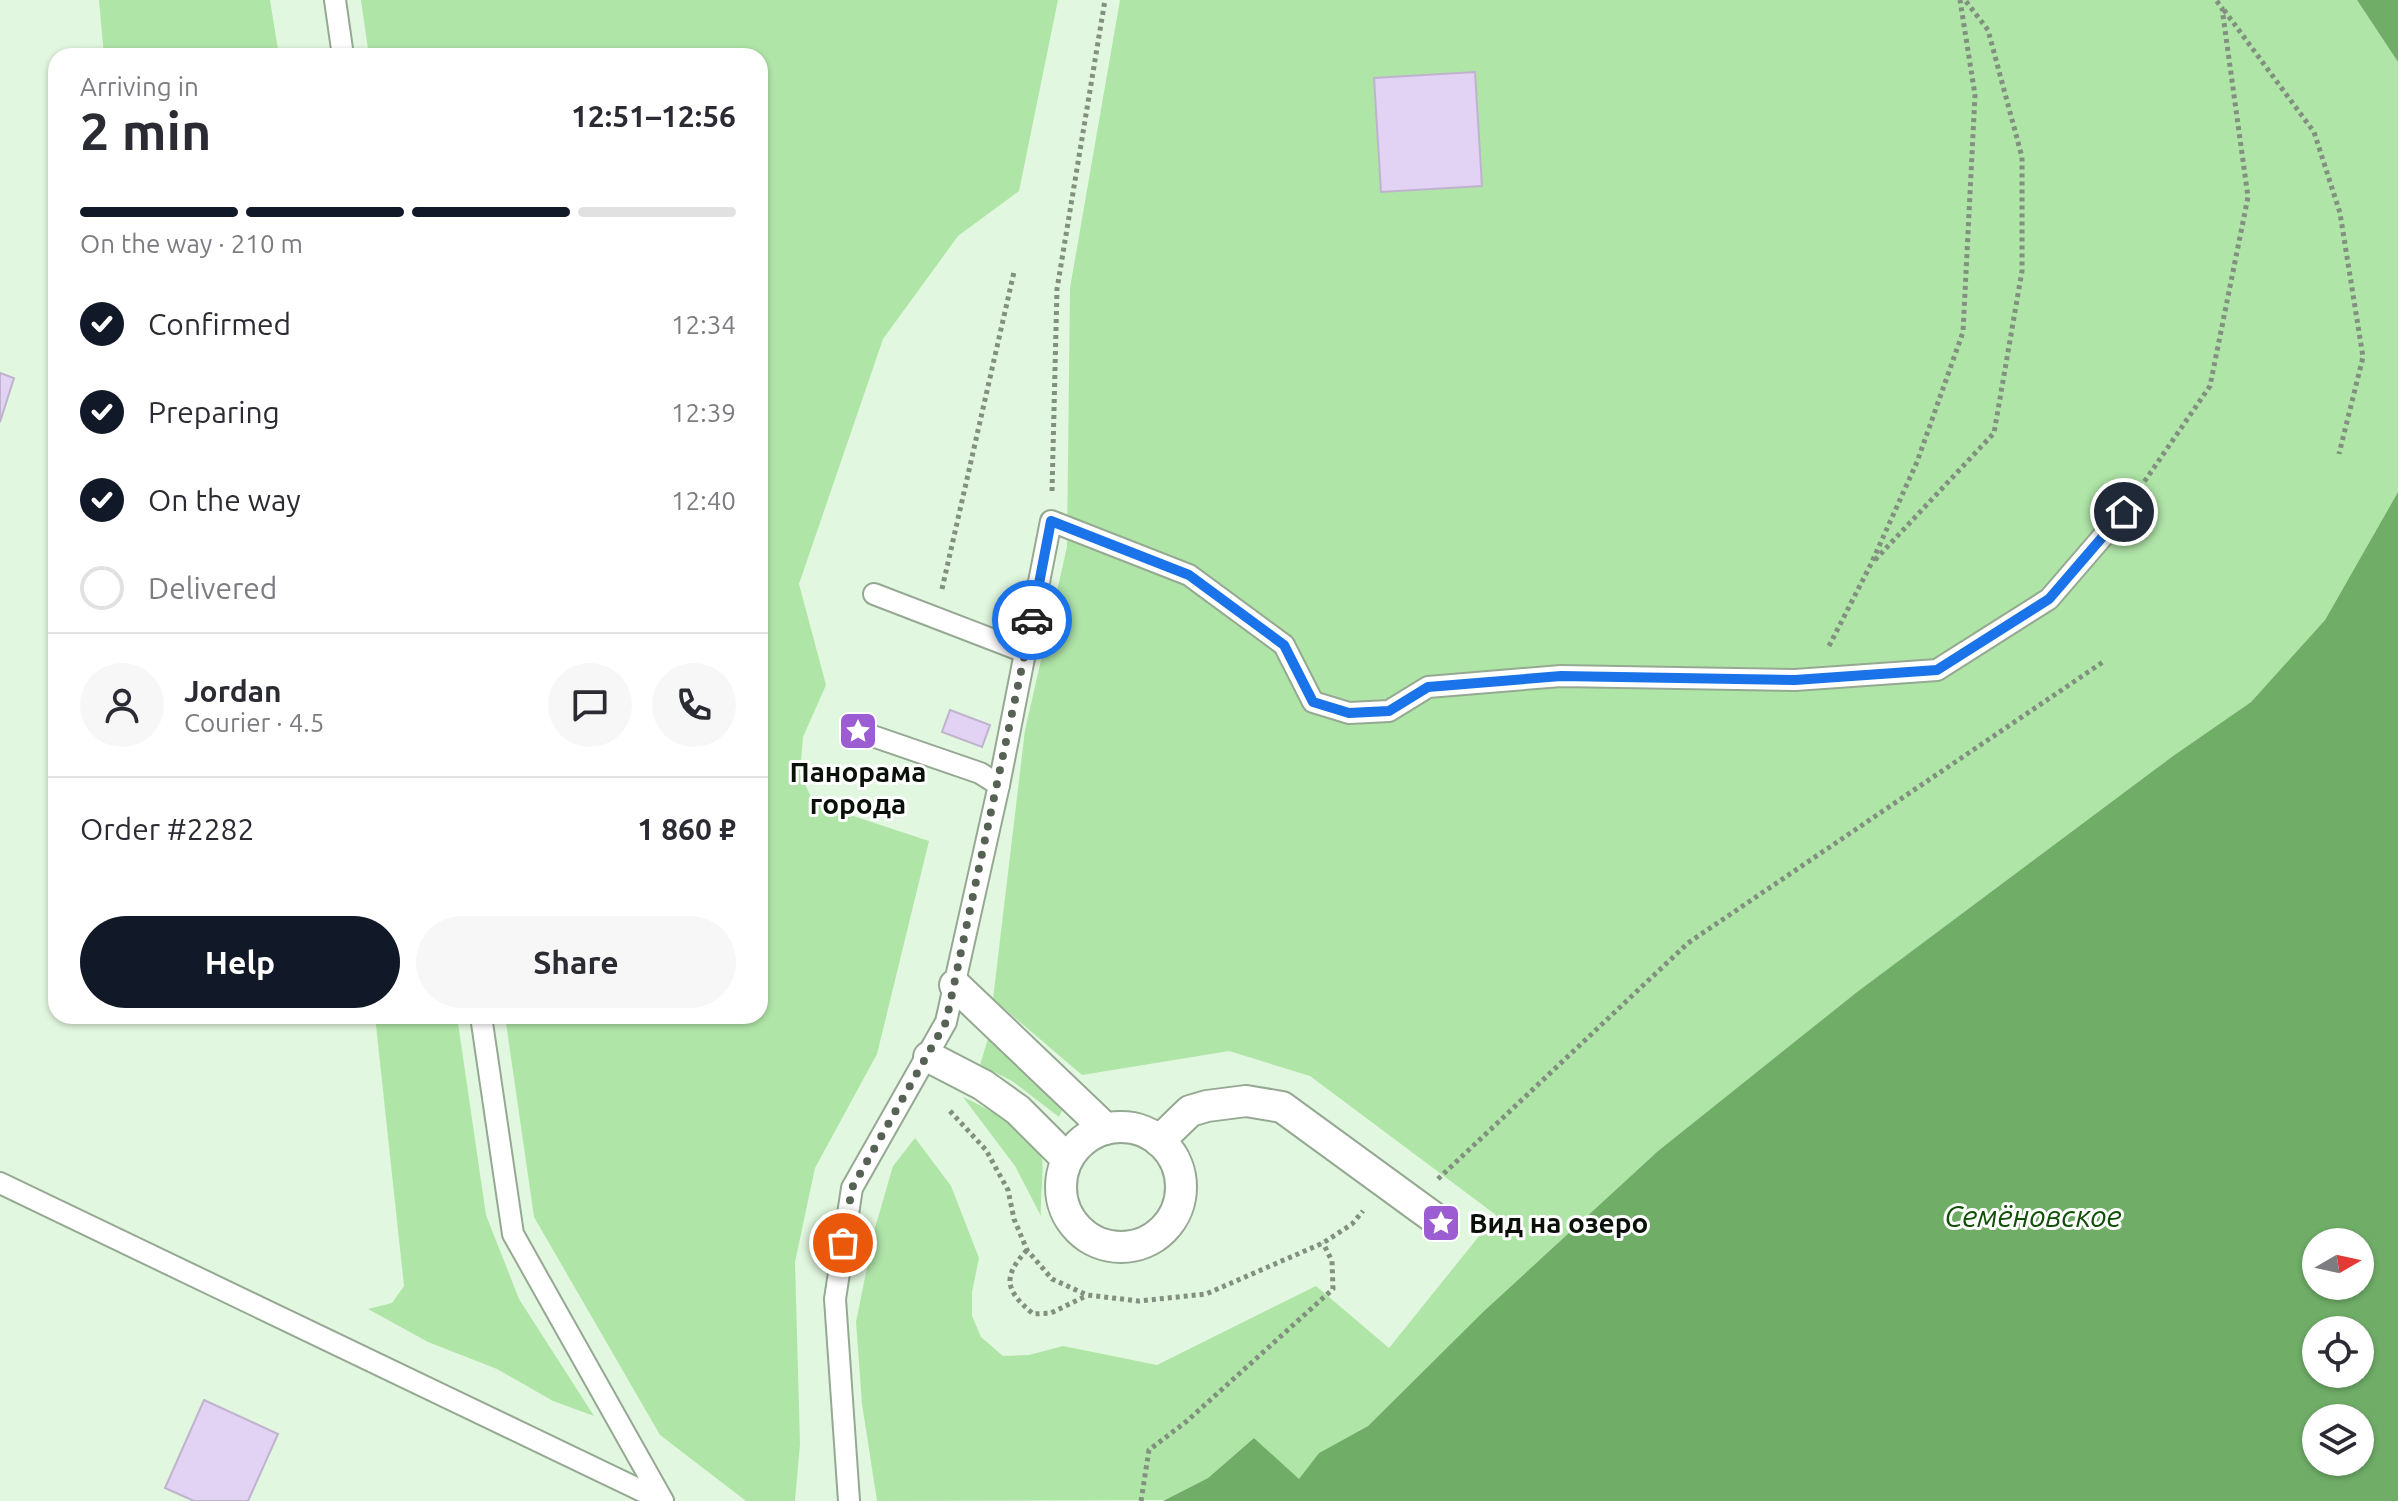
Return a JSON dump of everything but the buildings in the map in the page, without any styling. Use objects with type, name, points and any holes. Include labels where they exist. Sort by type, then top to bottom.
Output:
[{"type":"street","points":[[955,985],[1106,1129]]},
{"type":"street","points":[[922,1067],[983,1085],[1018,1110],[1067,1159]]},
{"type":"street","points":[[1159,1141],[1167,1129],[1190,1111],[1207,1106],[1246,1101],[1282,1107],[1441,1223]]},
{"type":"street","points":[[1106,1129],[1137,1129],[1159,1141],[1173,1157],[1181,1179],[1180,1202],[1169,1224],[1151,1239],[1129,1247],[1105,1246],[1084,1235],[1069,1218],[1061,1195],[1067,1159],[1090,1135],[1106,1129]]},
{"type":"lane","points":[[335,0],[342,48]]},
{"type":"lane","points":[[849,1501],[835,1299],[852,1188],[946,1022],[999,785],[1051,521],[1189,575],[1284,645],[1313,702],[1349,713],[1389,711],[1428,687],[1561,676],[1812,679],[1937,670],[2049,599],[2124,512]]},
{"type":"lane","points":[[874,594],[1025,652]]},
{"type":"lane","points":[[858,731],[980,773],[999,785]]},
{"type":"lane","points":[[482,1024],[513,1234],[663,1501]]},
{"type":"lane","points":[[0,1183],[663,1501]]},
{"type":"path","points":[[1051,521],[1057,289],[1105,0]]},
{"type":"path","points":[[1812,679],[1871,564],[1917,462],[1963,332],[1975,95],[1962,0]]},
{"type":"path","points":[[1871,564],[1994,433],[2022,271],[2022,157],[1988,30],[1962,0]]},
{"type":"path","points":[[2216,0],[2314,132],[2340,213],[2363,357],[2339,454]]},
{"type":"path","points":[[2124,512],[2210,386],[2248,197],[2222,8]]},
{"type":"path","points":[[936,618],[1014,272]]},
{"type":"path","points":[[1445,1172],[1688,943],[2103,662]]},
{"type":"path","points":[[922,1067],[986,1150],[1008,1190],[1014,1219],[1027,1250],[1052,1279],[1087,1295],[1139,1301],[1206,1294],[1323,1243],[1352,1224]]},
{"type":"path","points":[[1141,1501],[1149,1450],[1187,1421],[1333,1289],[1332,1261],[1323,1243]]},
{"type":"path","points":[[1027,1250],[1011,1267],[1010,1283],[1015,1298],[1033,1314],[1051,1313],[1087,1295]]},
{"type":"shaded area","points":[[99,0],[270,0],[278,48],[103,48]]},
{"type":"shaded area","points":[[361,0],[1058,0],[1019,191],[958,236],[883,339],[799,584],[826,685],[803,737],[800,774],[814,803],[929,841],[877,1054],[815,1168],[795,1262],[800,1444],[795,1501],[746,1501],[660,1435],[534,1217],[506,1024],[768,1024],[768,48],[368,48]]},
{"type":"shaded area","points":[[1120,0],[2357,0],[2398,62],[2398,492],[2325,620],[2251,702],[2173,756],[1857,992],[1658,1151],[1484,1311],[1368,1426],[1319,1453],[1299,1480],[1254,1438],[1208,1478],[1165,1500],[877,1501],[862,1404],[856,1322],[875,1228],[893,1166],[915,1138],[951,1186],[979,1258],[972,1292],[972,1316],[981,1337],[1003,1356],[1029,1355],[1063,1346],[1157,1365],[1316,1286],[1389,1348],[1496,1215],[1310,1076],[1229,1051],[1082,1075],[993,999],[1025,730],[1067,547],[1070,288]]},
{"type":"shaded area","points":[[376,1024],[458,1024],[486,1215],[519,1299],[594,1416],[553,1401],[497,1369],[428,1342],[368,1309],[392,1303],[404,1286]]},
{"type":"shaded area","points":[[990,1032],[1064,1106],[1059,1117],[1012,1081],[980,1065]]},
{"type":"shaded area","points":[[963,1097],[1008,1122],[1037,1149],[1042,1159],[1041,1216],[1015,1166]]},
{"type":"water","points":[[2357,0],[2398,0],[2398,62]]},
{"type":"water","name":"Семёновское","points":[[2398,492],[2398,1501],[1163,1501],[1208,1478],[1254,1438],[1299,1479],[1319,1453],[1368,1426],[1484,1311],[1658,1151],[1857,992],[2173,756],[2251,702],[2325,620]]},
{"type":"way so far","points":[[843,1243],[852,1188],[882,1129],[929,1057],[946,1022],[1032,620]]},
{"type":"place","name":"Панорама города","points":[[858,731]]},
{"type":"place","name":"Вид на озеро","points":[[1441,1223]]},
{"type":"route","points":[[1032,620],[1051,521],[1189,575],[1284,645],[1313,702],[1349,713],[1389,711],[1428,687],[1561,676],[1795,680],[1937,670],[2049,599],[2124,512]]}]
